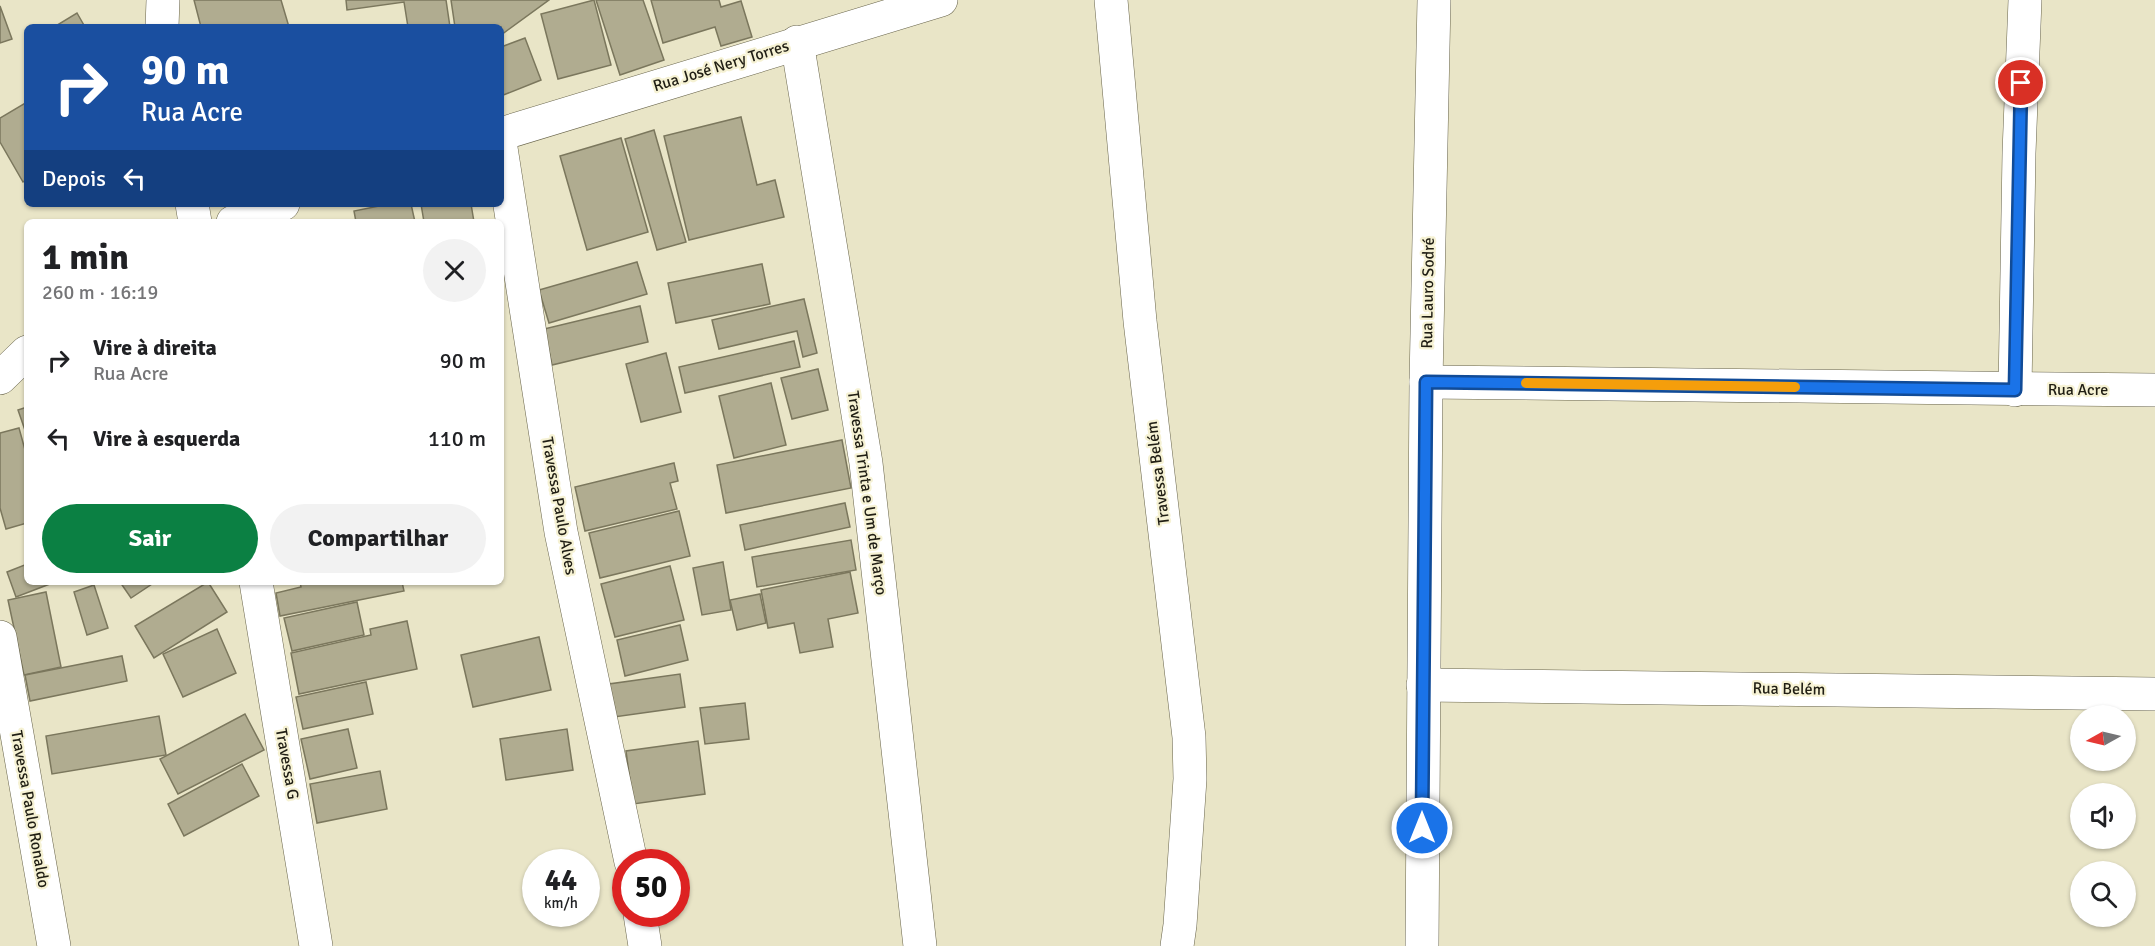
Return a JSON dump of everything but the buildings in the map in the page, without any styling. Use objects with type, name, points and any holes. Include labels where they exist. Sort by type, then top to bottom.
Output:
[{"type":"street","points":[[162,24],[163,0]]},
{"type":"street","name":"Rua José Nery Torres","points":[[504,133],[941,0]]},
{"type":"street","name":"Travessa Belém","points":[[1111,0],[1140,321],[1189,737],[1190,779],[1177,946]]},
{"type":"street","name":"Rua Lauro Sodré","points":[[1422,946],[1426,382],[1434,0]]},
{"type":"street","points":[[2015,390],[2025,0]]},
{"type":"street","name":"Travessa Trinta e Um de Março","points":[[797,42],[866,463],[920,946]]},
{"type":"street","name":"Travessa Paulo Alves","points":[[504,167],[561,532],[628,849]]},
{"type":"street","points":[[241,219],[275,207]]},
{"type":"street","points":[[0,378],[24,355]]},
{"type":"street","name":"Rua Acre","points":[[1426,382],[2155,390]]},
{"type":"street","name":"Travessa G","points":[[256,585],[316,946]]},
{"type":"street","name":"Travessa Paulo Ronaldo","points":[[0,637],[54,946]]},
{"type":"street","name":"Rua Belém","points":[[1423,685],[2155,693]]},
{"type":"street","points":[[642,927],[645,946]]},
{"type":"slow traffic","points":[[1526,383],[1795,387]]},
{"type":"route","points":[[1422,828],[1426,382],[2015,390],[2021,83]]}]
